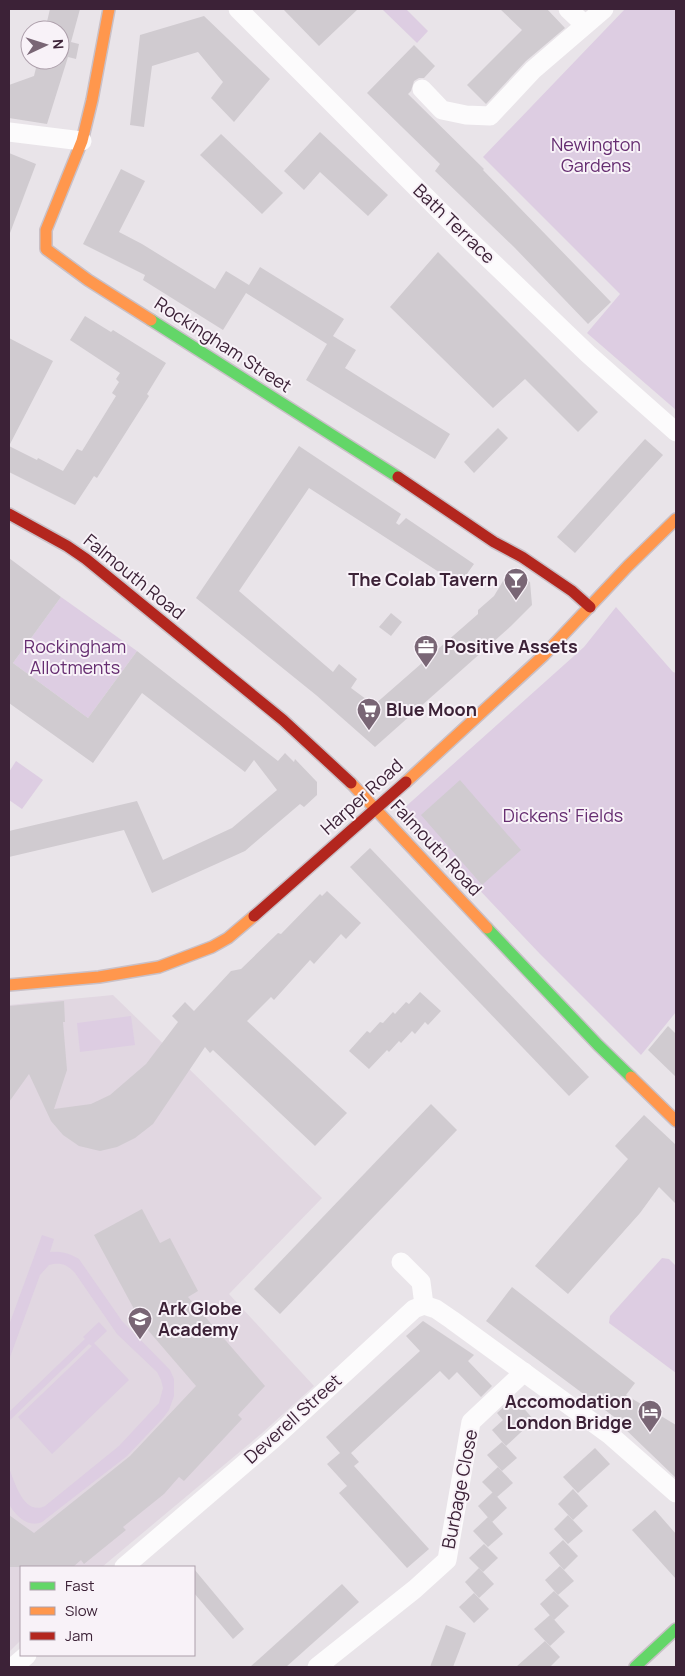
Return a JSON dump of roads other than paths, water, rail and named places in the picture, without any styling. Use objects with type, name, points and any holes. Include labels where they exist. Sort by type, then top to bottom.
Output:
[{"type":"street","name":"Rockingham Street","points":[[109,9],[82,142],[46,230],[46,249],[88,280],[430,498],[494,542],[522,557],[571,590],[590,606]]},
{"type":"street","name":"Bath Terrace","points":[[238,9],[472,243],[588,354],[676,432]]},
{"type":"street","points":[[568,9],[585,26]]},
{"type":"street","points":[[422,89],[442,110],[466,115],[490,116],[533,70],[604,9]]},
{"type":"street","points":[[9,132],[82,142]]},
{"type":"street","name":"Falmouth Road","points":[[9,514],[67,546],[86,559],[283,720],[344,777],[598,1045],[676,1121]]},
{"type":"street","name":"Harper Road","points":[[9,985],[99,978],[159,967],[212,948],[228,938],[276,898],[516,682],[676,519]]},
{"type":"street","points":[[401,1262],[421,1282],[424,1305],[436,1309],[452,1320],[610,1435],[676,1493]]},
{"type":"street","name":"Deverell Street","points":[[125,1566],[272,1440],[414,1309],[424,1305]]},
{"type":"street","name":"Burbage Close","points":[[317,1667],[396,1604],[447,1560],[471,1422],[524,1372]]},
{"type":"street","points":[[635,1667],[676,1629]]},
{"type":"street","points":[[13,1667],[26,1656]]},
{"type":"place","name":"The Colab Tavern","points":[[516,601]]},
{"type":"place","name":"Positive Assets","points":[[426,668]]},
{"type":"place","name":"Blue Moon","points":[[369,731]]},
{"type":"place","name":"Ark Globe Academy","points":[[140,1340]]},
{"type":"place","name":"Accomodation London Bridge","points":[[650,1433]]},
{"type":"park label","name":"Newington Gardens","points":[[596,155]]},
{"type":"park label","name":"Rockingham Allotments","points":[[75,658]]},
{"type":"park label","name":"Dickens' Fields","points":[[563,816]]}]
